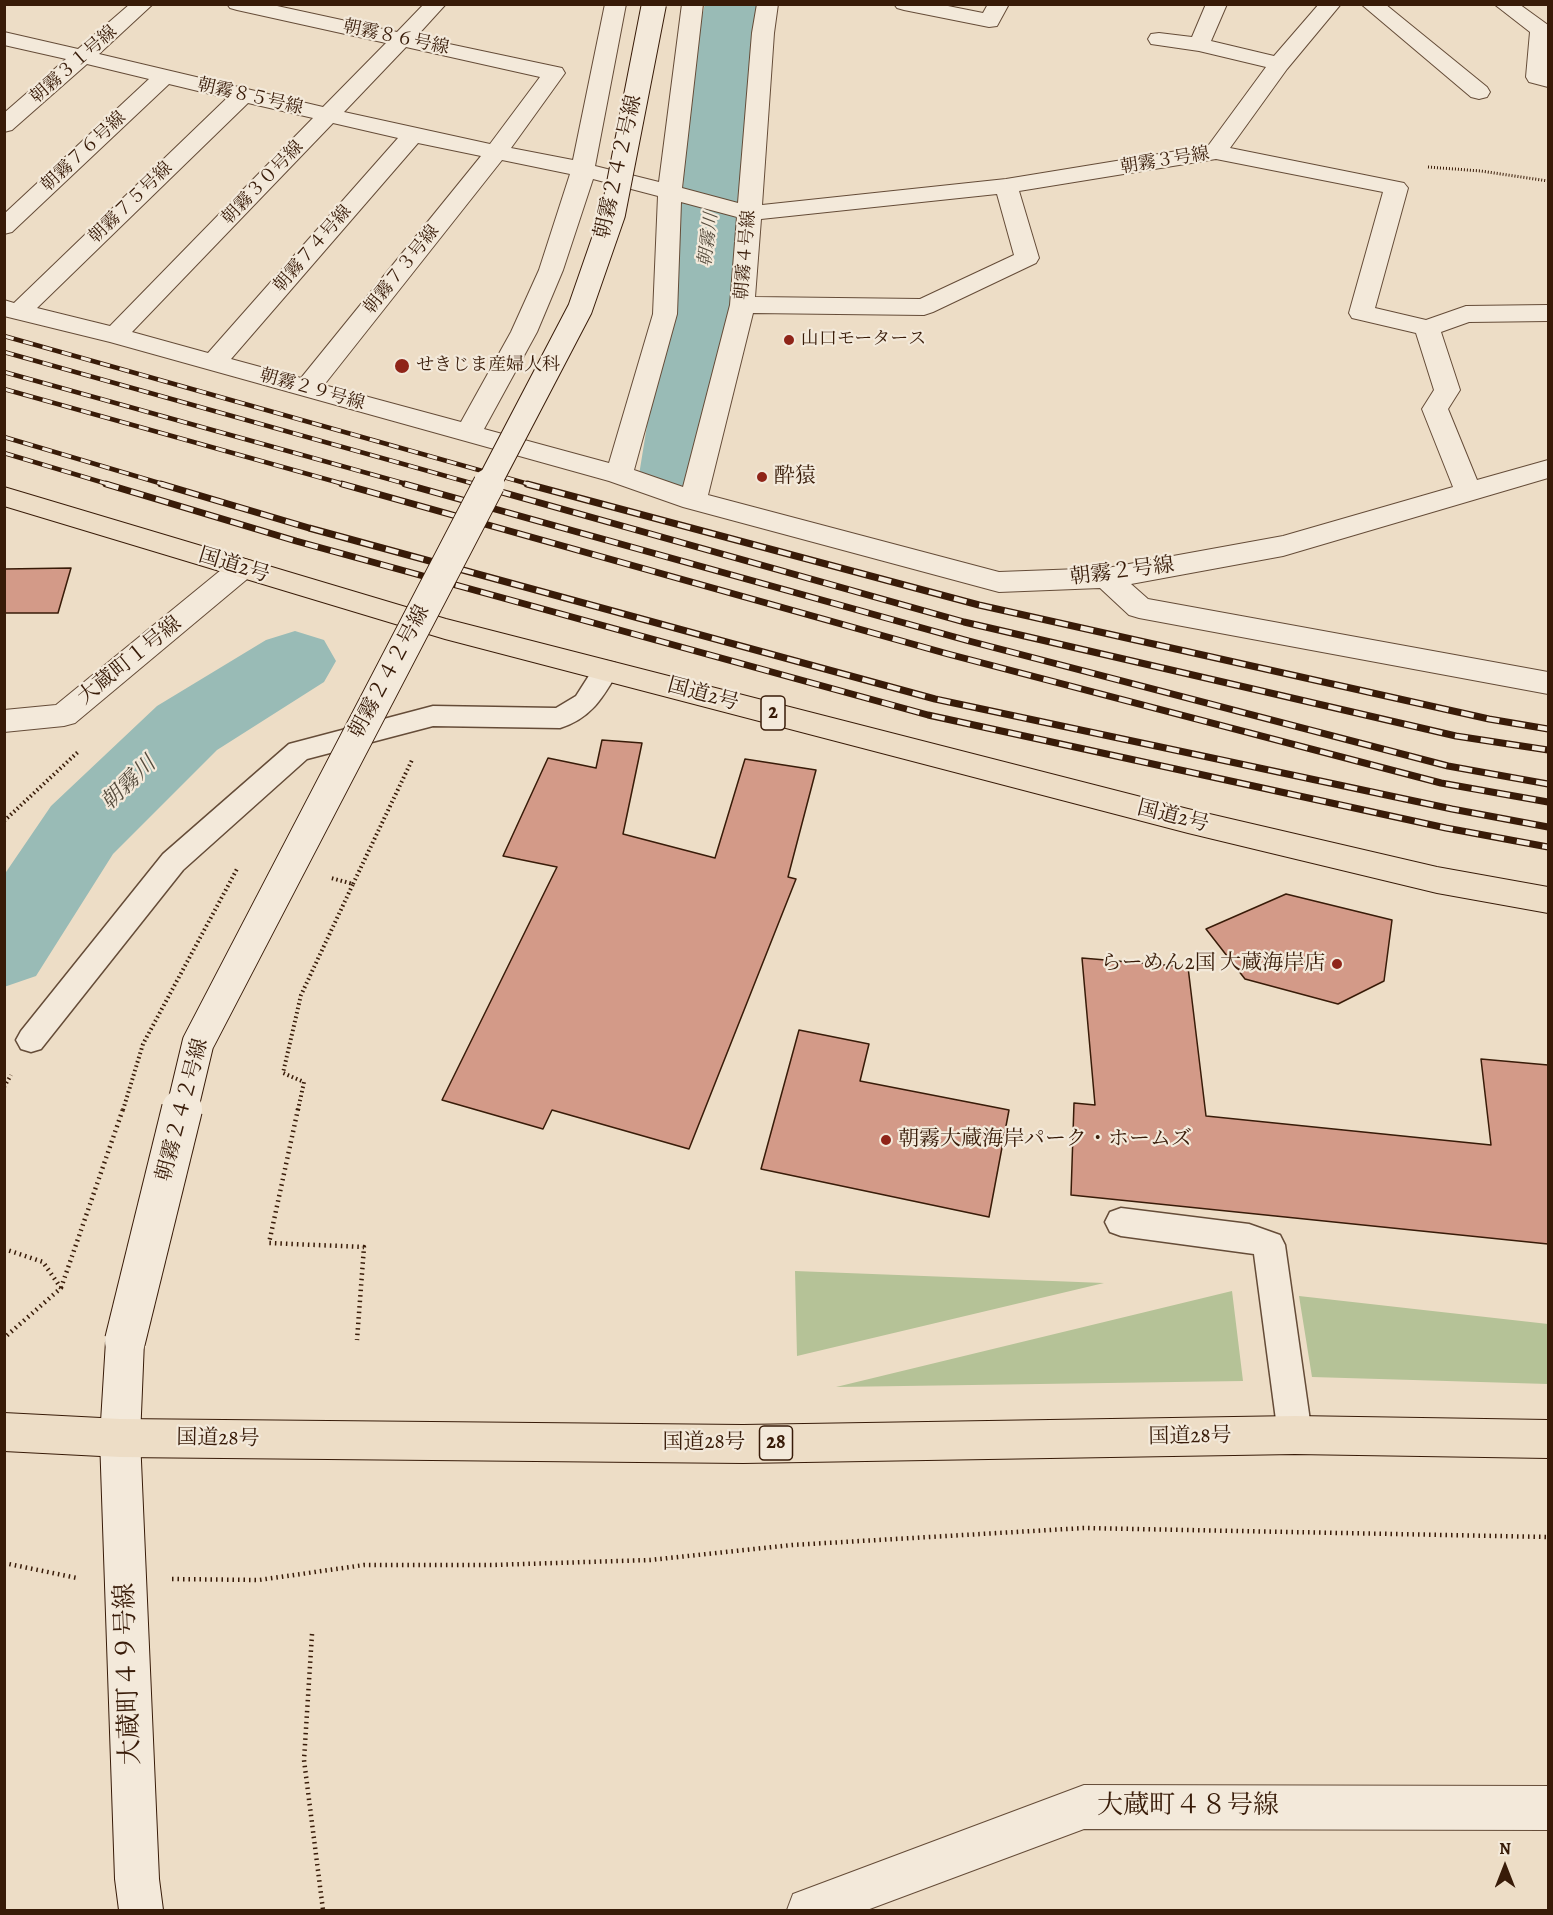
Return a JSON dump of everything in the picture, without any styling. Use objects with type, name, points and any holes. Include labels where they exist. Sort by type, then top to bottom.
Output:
[{"type":"highway","name":"国道2号","points":[[4,496],[445,629],[1188,821],[1437,880],[1548,900]]},
{"type":"highway","name":"国道28号","points":[[4,1432],[120,1438],[743,1444],[1295,1435],[1548,1439]]},
{"type":"street","name":"朝霧３１号線","points":[[4,126],[143,4]]},
{"type":"street","name":"朝霧８６号線","points":[[237,4],[554,73],[496,152]]},
{"type":"street","name":"朝霧３０号線","points":[[115,335],[435,4]]},
{"type":"street","name":"朝霧２４２号線","points":[[120,1438],[125,1341],[198,1043],[580,309],[613,214],[654,4]]},
{"type":"street","points":[[630,478],[665,314],[670,191],[693,4]]},
{"type":"street","name":"朝霧４号線","points":[[684,496],[742,305],[745,211],[768,4]]},
{"type":"street","points":[[904,4],[989,21],[999,4]]},
{"type":"street","points":[[1199,45],[1217,4]]},
{"type":"street","points":[[1215,152],[1279,64],[1331,4]]},
{"type":"street","points":[[1371,4],[1479,92]]},
{"type":"street","points":[[1504,4],[1541,30],[1537,77],[1548,81]]},
{"type":"street","points":[[468,434],[524,332],[551,270],[579,189],[581,169],[591,138],[613,5]]},
{"type":"street","name":"朝霧８５号線","points":[[4,38],[413,135],[581,169],[670,191]]},
{"type":"street","points":[[1159,39],[1199,45],[1279,64]]},
{"type":"street","name":"朝霧７６号線","points":[[4,227],[164,77]]},
{"type":"street","name":"朝霧７５号線","points":[[12,310],[244,94]]},
{"type":"street","name":"朝霧７４号線","points":[[213,363],[413,135]]},
{"type":"street","name":"朝霧７３号線","points":[[307,388],[496,152]]},
{"type":"street","name":"朝霧３号線","points":[[670,191],[745,211],[1006,186],[1215,152],[1396,188],[1361,313],[1427,328]]},
{"type":"street","points":[[742,305],[924,307],[1027,258],[1006,186]]},
{"type":"street","name":"朝霧２９号線","points":[[12,310],[115,335],[630,478]]},
{"type":"street","points":[[1469,493],[1435,409],[1447,390],[1427,328],[1466,314],[1548,313]]},
{"type":"street","name":"朝霧２号線","points":[[630,478],[684,496],[999,582],[1107,578],[1282,546],[1548,469]]},
{"type":"street","name":"大蔵町１号線","points":[[4,721],[64,715],[242,568]]},
{"type":"street","points":[[1107,578],[1139,608],[1548,684]]},
{"type":"street","name":"大蔵町４９号線","points":[[120,1438],[137,1879],[141,1911]]},
{"type":"street","name":"大蔵町４８号線","points":[[809,1911],[1084,1808],[1548,1808]]},
{"type":"lane","points":[[31,1040],[173,862],[298,751],[433,716],[560,718],[585,703],[606,670]]},
{"type":"lane","points":[[1121,1222],[1249,1238],[1269,1245],[1295,1435]]},
{"type":"path","points":[[353,884],[433,716]]},
{"type":"path","points":[[357,1340],[364,1246]]},
{"type":"path","points":[[4,1249],[43,1262],[61,1288],[4,1338]]},
{"type":"path","points":[[4,1563],[78,1578],[259,1580],[364,1565],[492,1565],[650,1560],[792,1545],[1084,1528],[1548,1537]]},
{"type":"path","points":[[312,1634],[304,1760],[323,1911]]},
{"type":"green space","points":[[795,1271],[1104,1283],[797,1356]]},
{"type":"green space","points":[[1232,1291],[1243,1381],[836,1387]]},
{"type":"green space","points":[[1299,1296],[1548,1324],[1548,1384],[1312,1377]]},
{"type":"building","points":[[71,568],[58,613],[4,613],[4,569]]},
{"type":"building","points":[[602,740],[642,743],[623,834],[715,858],[745,759],[816,770],[788,877],[796,879],[689,1149],[552,1110],[543,1129],[442,1100],[557,867],[503,856],[548,758],[596,768]]},
{"type":"building","points":[[1286,894],[1392,920],[1384,981],[1338,1004],[1245,979],[1206,929]]},
{"type":"building","points":[[1082,958],[1188,967],[1206,1116],[1491,1145],[1481,1059],[1548,1065],[1548,1244],[1071,1195],[1074,1103],[1095,1105]]},
{"type":"building","name":"朝霧大蔵海岸パーク・ホームズ","points":[[799,1030],[869,1044],[860,1081],[1009,1110],[989,1217],[761,1169]]},
{"type":"waterway","name":"朝霧川","points":[[676,475],[713,222],[725,44],[734,4]]},
{"type":"waterway","name":"朝霧川","points":[[4,950],[82,830],[187,728],[295,661]]},
{"type":"railway","points":[[4,336],[532,485]]},
{"type":"railway","points":[[4,352],[478,485]]},
{"type":"railway","points":[[4,372],[410,485]]},
{"type":"railway","points":[[4,389],[347,485]]},
{"type":"railway","points":[[4,437],[166,485]]},
{"type":"railway","points":[[4,453],[111,485]]},
{"type":"railway","points":[[106,484],[296,541],[928,715],[1446,828],[1548,847]]},
{"type":"railway","points":[[161,484],[309,528],[935,699],[1452,809],[1548,827]]},
{"type":"railway","points":[[342,484],[948,654],[1441,783],[1548,802]]},
{"type":"railway","points":[[405,484],[969,641],[1448,766],[1548,784]]},
{"type":"railway","points":[[473,484],[964,622],[1456,736],[1548,750]]},
{"type":"railway","points":[[527,484],[979,605],[1489,719],[1548,729]]},
{"type":"place","name":"山口モータース","points":[[789,340]]},
{"type":"place","name":"せきじま産婦人科","points":[[402,366]]},
{"type":"place","name":"酔猿","points":[[762,477]]},
{"type":"place","name":"らーめん2国 大蔵海岸店","points":[[1337,964]]},
{"type":"place","name":"朝霧大蔵海岸パーク・ホームズ","points":[[886,1140]]}]
